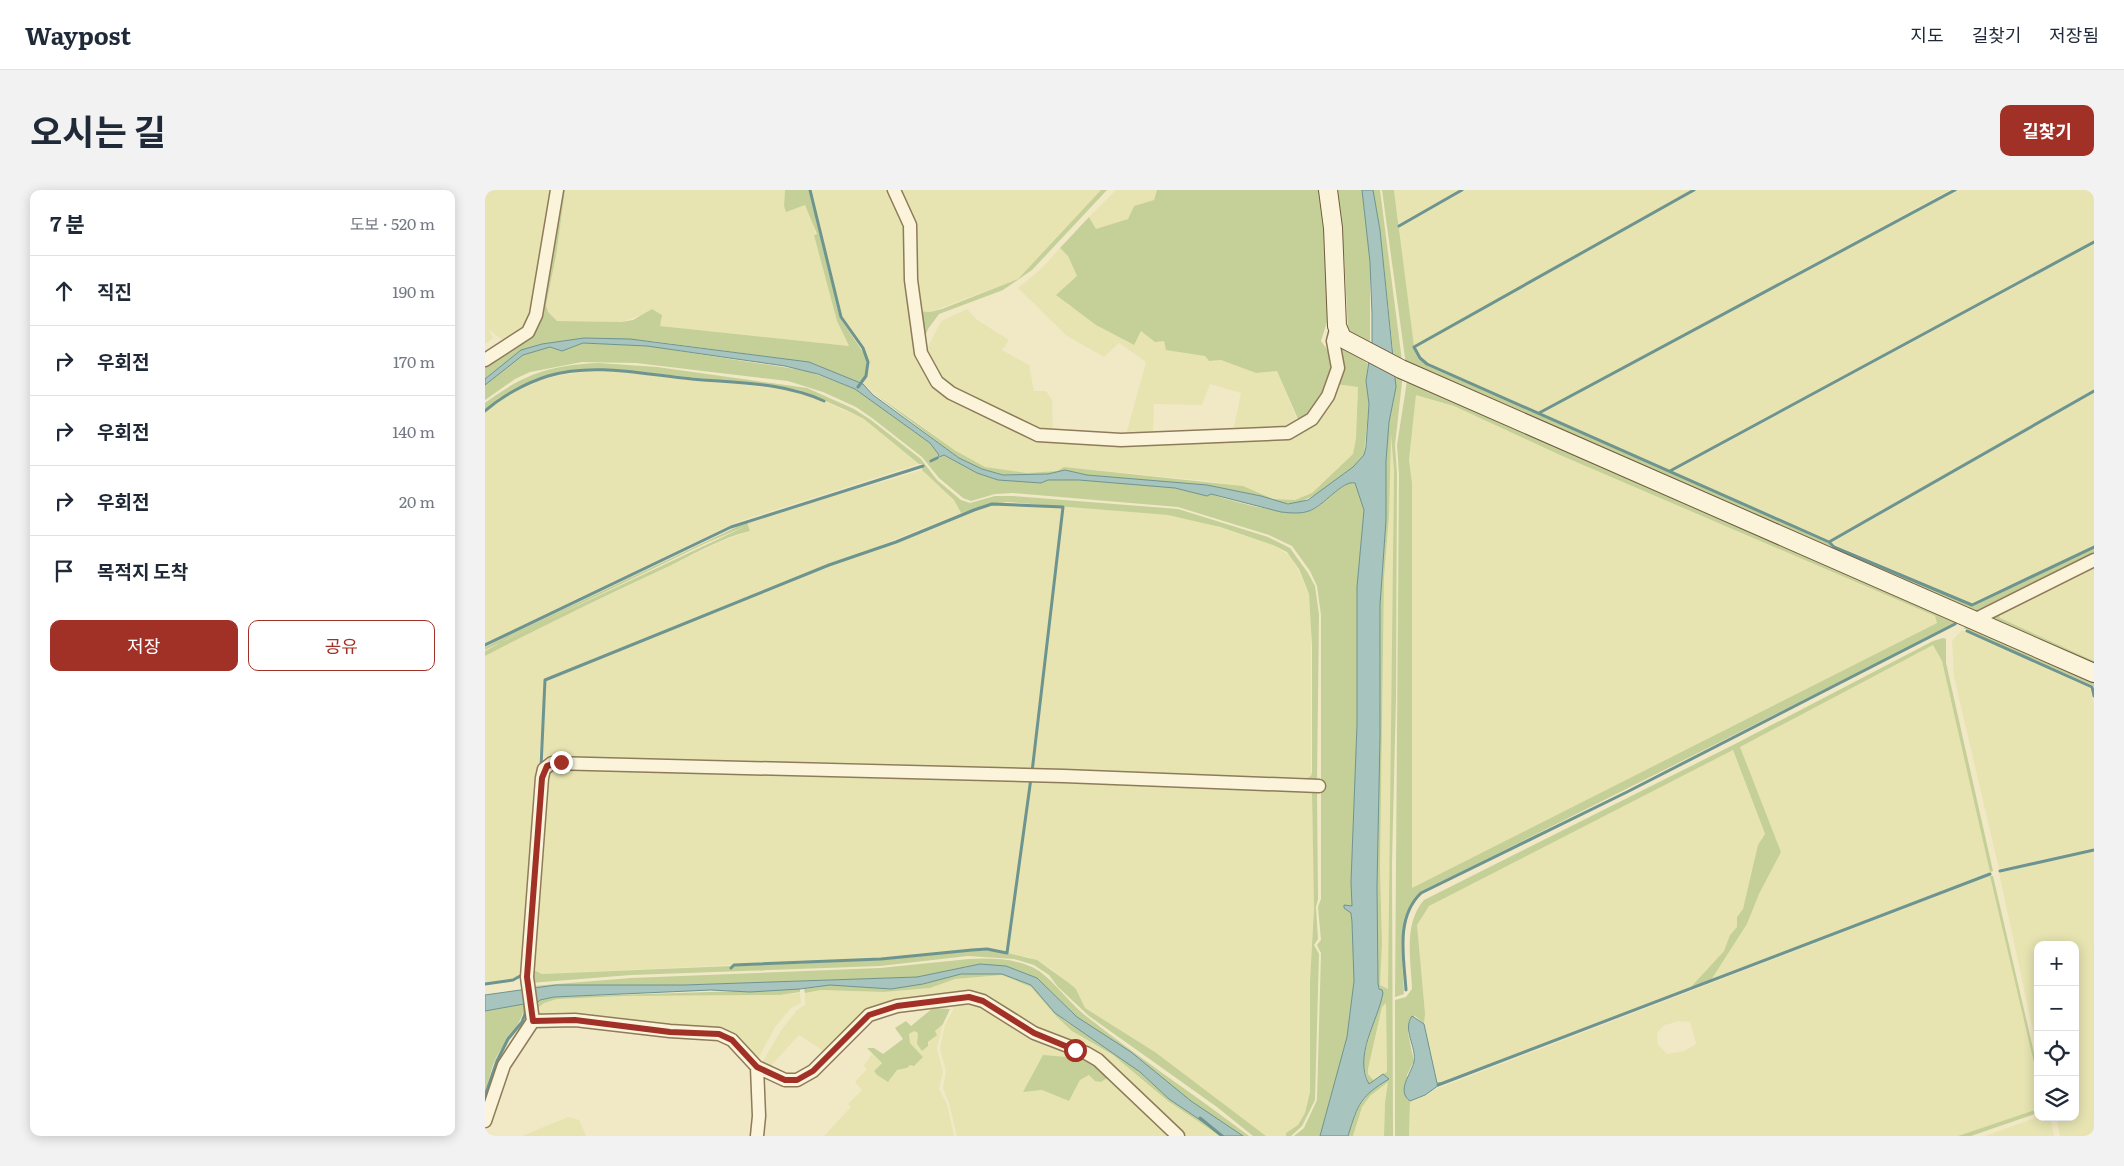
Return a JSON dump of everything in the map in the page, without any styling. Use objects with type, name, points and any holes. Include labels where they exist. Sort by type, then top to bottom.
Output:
[{"type":"main road","points":[[1327,190],[1333,228],[1337,326],[1343,338],[1401,369],[2094,673]]},
{"type":"street","points":[[485,360],[528,332],[536,315],[557,190]]},
{"type":"street","points":[[894,190],[910,226],[911,280],[914,312],[921,353],[929,370],[937,382],[951,393],[1038,435],[1121,440],[1288,434],[1312,419],[1328,396],[1338,368],[1333,340],[1337,326]]},
{"type":"street","points":[[1974,620],[2094,560]]},
{"type":"street","points":[[485,1122],[504,1065],[533,1015],[527,977],[542,778],[544,770],[552,763],[1064,776],[1319,786]]},
{"type":"street","points":[[533,1015],[670,1032],[719,1034],[732,1040],[757,1067],[785,1080],[802,1079],[813,1071],[869,1015],[897,1006],[969,997],[983,1001],[1034,1033],[1086,1053],[1098,1060],[1178,1136]]},
{"type":"street","points":[[757,1067],[759,1116],[757,1136]]},
{"type":"shaded area","points":[[485,190],[555,190],[533,318],[508,344],[488,329],[493,338],[485,344]]},
{"type":"shaded area","points":[[565,190],[785,190],[784,206],[806,205],[810,212],[837,321],[849,346],[659,326],[662,320],[639,316],[621,322],[557,321],[548,312],[546,305],[556,256]]},
{"type":"shaded area","points":[[811,190],[892,190],[903,210],[912,312],[936,383],[1038,437],[1289,435],[1335,384],[1358,387],[1356,438],[1353,454],[1312,493],[1295,500],[1273,499],[1243,486],[1207,481],[1064,467],[1057,471],[1008,472],[996,471],[972,462],[863,384],[869,370],[868,357],[842,317]]},
{"type":"shaded area","points":[[899,190],[1101,190],[1018,279],[930,312],[917,311]]},
{"type":"shaded area","points":[[1116,190],[1157,190],[1154,200],[1134,206],[1128,219],[1096,230],[1089,217]]},
{"type":"shaded area","points":[[1394,190],[1459,190],[1399,224]]},
{"type":"shaded area","points":[[1465,190],[1692,190],[1414,346],[1399,228]]},
{"type":"shaded area","points":[[1696,190],[1950,190],[1539,412],[1427,363],[1417,352],[1416,347]]},
{"type":"shaded area","points":[[1957,190],[2094,190],[2094,241],[1670,471],[1541,413]]},
{"type":"shaded area","points":[[2094,244],[2094,389],[1829,541],[1672,472]]},
{"type":"shaded area","points":[[1060,248],[1068,256],[1077,276],[1067,305],[1080,311],[1097,325],[1133,345],[1141,331],[1205,356],[1209,361],[1221,360],[1256,373],[1277,371],[1297,419],[1301,421],[1282,430],[1233,432],[1241,393],[1210,384],[1202,405],[1154,404],[1153,434],[1126,435],[1146,362],[1119,343],[1104,357],[1067,336],[1018,288],[1042,268]]},
{"type":"shaded area","points":[[967,309],[976,319],[1009,340],[1002,350],[1029,365],[1034,391],[1046,391],[1052,400],[1053,433],[1039,430],[942,382],[925,353],[941,321]]},
{"type":"shaded area","points":[[621,371],[800,391],[864,419],[919,464],[737,522],[485,643],[485,412],[500,399],[548,377],[584,372]]},
{"type":"shaded area","points":[[2094,393],[2094,546],[1971,603],[1831,543]]},
{"type":"shaded area","points":[[1416,394],[1454,406],[1560,455],[1935,616],[1937,623],[1412,889],[1412,483],[1409,460]]},
{"type":"shaded area","points":[[1391,430],[1394,470],[1389,989],[1380,985],[1382,943],[1380,869],[1384,578],[1389,516]]},
{"type":"shaded area","points":[[922,470],[954,500],[961,513],[545,679],[523,972],[521,976],[513,979],[485,983],[485,656],[519,637],[722,541],[750,531],[747,522]]},
{"type":"shaded area","points":[[992,505],[1062,507],[1032,770],[543,758],[546,680],[974,510]]},
{"type":"shaded area","points":[[1064,506],[1168,515],[1202,522],[1273,545],[1292,557],[1309,594],[1311,617],[1311,776],[1299,782],[1032,774]]},
{"type":"shaded area","points":[[2094,565],[2094,661],[2000,618],[1999,615],[2005,608]]},
{"type":"shaded area","points":[[1962,630],[2090,688],[2094,705],[2094,848],[1999,869],[1954,677],[1952,641]]},
{"type":"shaded area","points":[[1933,645],[1942,661],[1990,872],[1711,980],[1747,924],[1759,894],[1781,852],[1739,747]]},
{"type":"shaded area","points":[[1733,750],[1765,835],[1743,909],[1737,917],[1737,927],[1730,935],[1724,951],[1718,958],[1690,988],[1437,1084],[1425,1034],[1419,964],[1417,925],[1426,909],[1436,901]]},
{"type":"shaded area","points":[[548,767],[1031,777],[1006,951],[972,949],[881,958],[542,974],[530,968]]},
{"type":"shaded area","points":[[1032,777],[1303,787],[1312,793],[1314,909],[1310,981],[1310,1092],[1305,1113],[1298,1125],[1286,1133],[1286,1136],[1266,1136],[1155,1052],[1085,1008],[1076,989],[1050,968],[1029,957],[1008,954]]},
{"type":"shaded area","points":[[2094,851],[2094,1136],[2060,1136],[2057,1121],[2079,1121],[2079,941],[2034,941],[2034,1035],[1999,873]]},
{"type":"shaded area","points":[[1990,876],[2034,1063],[2034,1110],[1958,1136],[1409,1136],[1410,1101],[1431,1091]],"holes":[[[1678,1021],[1690,1022],[1696,1044],[1684,1051],[1667,1054],[1658,1045],[1657,1033],[1663,1026]]]},
{"type":"shaded area","points":[[1002,975],[1031,987],[1081,1037],[1113,1055],[1189,1115],[1220,1136],[1182,1136],[1139,1094],[983,997],[879,1008],[828,1054],[799,1035],[769,1068],[762,1063],[782,1029],[797,1010],[805,1005],[805,993],[821,990],[884,992],[930,988],[955,979]]},
{"type":"shaded area","points":[[800,993],[801,1003],[791,1008],[775,1027],[757,1061],[736,1040],[539,1018],[535,1010],[544,1003],[557,999],[624,996],[780,995]]},
{"type":"shaded area","points":[[970,999],[1090,1059],[1069,1058],[1028,1085],[1023,1092],[1042,1090],[1069,1101],[1080,1080],[1089,1075],[1110,1076],[1173,1136],[957,1136],[949,1103],[943,1088],[946,1072],[940,1048],[945,1025],[954,1008],[948,1006]]},
{"type":"shaded area","points":[[1386,1003],[1387,1072],[1374,1081],[1368,1074],[1368,1069],[1382,1007]]},
{"type":"shaded area","points":[[943,1024],[937,1048],[943,1072],[939,1089],[947,1104],[954,1136],[824,1136],[851,1107],[848,1104],[862,1090],[855,1082],[867,1069],[864,1065],[872,1054],[882,1063],[874,1071],[888,1082],[897,1070],[907,1068],[910,1064],[909,1033],[914,1031],[918,1033],[919,1038],[928,1043],[936,1035],[935,1031]]},
{"type":"shaded area","points":[[1389,1081],[1385,1103],[1384,1136],[1353,1136],[1362,1107],[1370,1096]]},
{"type":"shaded area","points":[[568,1117],[579,1120],[586,1136],[522,1136]]},
{"type":"shaded area","points":[[2034,1118],[2034,1121],[2051,1121],[2054,1136],[1985,1136]]},
{"type":"green space","points":[[559,190],[565,190],[556,256],[546,305],[548,312],[557,321],[621,322],[633,320],[652,309],[662,315],[660,326],[849,346],[837,321],[814,235],[817,234],[805,205],[786,212],[784,206],[785,190],[809,190],[840,318],[867,358],[866,376],[860,383],[809,362],[651,341],[584,338],[542,344],[521,350],[485,379],[485,363],[529,333]]},
{"type":"green space","points":[[1101,190],[1107,190],[1032,270],[1003,290],[939,314],[928,329],[922,345],[917,311],[930,312],[942,309],[1018,279]]},
{"type":"green space","points":[[1157,190],[1323,190],[1331,309],[1321,341],[1331,355],[1333,373],[1314,410],[1301,421],[1298,419],[1277,371],[1256,373],[1221,360],[1209,361],[1205,356],[1166,350],[1164,341],[1155,342],[1141,331],[1134,345],[1096,325],[1056,295],[1077,276],[1068,256],[1060,248],[1089,217],[1096,229],[1128,219],[1134,206],[1154,200]]},
{"type":"green space","points":[[1336,190],[1362,190],[1370,262],[1370,349],[1350,335],[1348,329],[1344,254]]},
{"type":"green space","points":[[1373,190],[1380,190],[1402,361],[1394,360],[1380,230]]},
{"type":"green space","points":[[1382,190],[1394,190],[1414,346],[1419,359],[1426,364],[1828,543],[1833,548],[1971,605],[2094,548],[2094,553],[1977,610],[1977,613],[1406,365]]},
{"type":"green space","points":[[1335,341],[1368,364],[1366,381],[1369,404],[1364,455],[1353,467],[1321,492],[1298,503],[1283,503],[1261,496],[1207,485],[1087,475],[1065,470],[1048,474],[1003,475],[982,469],[959,458],[867,388],[956,451],[985,467],[1027,473],[1057,471],[1064,467],[1243,486],[1273,499],[1295,500],[1312,493],[1353,454],[1356,438],[1358,387],[1335,384]]},
{"type":"green space","points":[[583,343],[647,346],[808,371],[855,389],[930,443],[939,455],[931,460],[931,463],[944,455],[977,473],[998,480],[1041,483],[1048,480],[1079,480],[1175,488],[1207,496],[1211,494],[1259,507],[1298,513],[1313,509],[1344,486],[1349,483],[1355,483],[1364,510],[1357,587],[1357,725],[1351,882],[1352,906],[1344,907],[1351,913],[1354,981],[1347,1037],[1320,1136],[1294,1136],[1304,1128],[1317,1100],[1321,953],[1317,945],[1321,940],[1318,907],[1321,899],[1321,615],[1317,586],[1310,571],[1292,546],[1269,535],[1178,507],[1013,493],[995,494],[971,501],[963,498],[939,478],[922,457],[856,407],[823,392],[788,381],[636,363],[582,362],[530,372],[515,379],[485,400],[485,385],[523,355],[550,347],[562,351]]},
{"type":"green space","points":[[599,363],[657,367],[807,388],[854,409],[871,420],[921,459],[937,480],[961,500],[970,503],[995,496],[1013,496],[1178,509],[1268,537],[1290,548],[1315,586],[1319,615],[1317,782],[1299,782],[1311,776],[1312,772],[1312,646],[1309,594],[1299,569],[1287,552],[1273,545],[1220,527],[1168,515],[1008,502],[990,504],[961,513],[954,500],[922,470],[923,464],[919,464],[864,419],[800,390],[622,370],[584,371],[548,375],[499,398],[485,411],[485,403],[525,378],[566,366]]},
{"type":"green space","points":[[1395,376],[1402,378],[1402,382],[1395,445],[1397,474],[1396,697],[1392,862],[1393,1136],[1384,1136],[1388,1082],[1370,1096],[1362,1107],[1353,1136],[1348,1136],[1354,1118],[1367,1095],[1389,1079],[1383,1074],[1387,1072],[1386,1003],[1382,1007],[1368,1069],[1368,1074],[1374,1081],[1369,1085],[1363,1064],[1373,1022],[1382,999],[1378,983],[1377,885],[1380,605],[1386,520],[1386,461],[1389,422],[1396,387]],"holes":[[[1391,434],[1394,470],[1388,989],[1380,985],[1382,943],[1380,869],[1384,578],[1389,516]]]},
{"type":"green space","points":[[1407,381],[1959,622],[1421,892],[1412,903],[1403,927],[1404,994],[1395,997],[1399,474],[1397,445]],"holes":[[[1416,395],[1454,406],[1560,455],[1935,616],[1937,623],[1412,888],[1412,483],[1409,460]]]},
{"type":"green space","points":[[747,522],[750,531],[706,548],[551,622],[485,656],[485,651],[503,641],[485,650],[485,647]],"holes":[[[746,526],[546,621],[706,543]]]},
{"type":"green space","points":[[2005,608],[1999,615],[2000,618],[2094,661],[2094,668],[1991,619],[1991,616]]},
{"type":"green space","points":[[1969,626],[2094,681],[2094,686],[1963,628]]},
{"type":"green space","points":[[1946,639],[1946,663],[1993,871],[1990,872],[1942,661],[1933,645],[1740,747],[1781,852],[1759,894],[1747,924],[1711,980],[1690,988],[1724,951],[1730,935],[1737,927],[1737,917],[1743,909],[1758,845],[1765,834],[1733,750],[1429,906],[1417,925],[1425,1014],[1424,1024],[1415,1016],[1409,1020],[1408,1033],[1414,1061],[1407,1075],[1406,1098],[1410,1101],[1409,1136],[1395,1136],[1395,1000],[1406,997],[1412,989],[1411,931],[1417,910],[1424,900],[1737,743],[1933,641]]},
{"type":"green space","points":[[1303,787],[1317,788],[1318,899],[1316,907],[1318,939],[1314,945],[1319,954],[1315,1100],[1302,1126],[1291,1136],[1286,1136],[1286,1133],[1298,1125],[1305,1113],[1310,1092],[1310,981],[1314,909],[1312,793]]},
{"type":"green space","points":[[1990,876],[1993,876],[2034,1053],[2034,1063]]},
{"type":"green space","points":[[972,951],[999,951],[1037,960],[1076,989],[1085,1008],[1155,1052],[1266,1136],[1253,1136],[1217,1107],[1089,1016],[1058,987],[1049,975],[1034,965],[1014,959],[968,956],[880,966],[631,975],[530,983],[530,968],[542,974],[732,966],[732,969],[734,966],[881,960]]},
{"type":"green space","points":[[969,959],[1009,960],[1039,971],[1086,1016],[1249,1136],[1243,1136],[1191,1101],[1131,1052],[1077,1017],[1037,978],[1006,966],[980,964],[917,977],[684,985],[556,985],[532,990],[532,986],[631,978],[880,968]]},
{"type":"green space","points":[[961,974],[1002,974],[1031,985],[1065,1021],[1104,1044],[1140,1072],[1169,1099],[1224,1136],[1220,1136],[1168,1101],[1113,1055],[1072,1031],[1031,987],[1002,975],[955,979],[930,988],[884,992],[821,990],[805,993],[804,989],[830,985],[891,989],[923,984]]},
{"type":"green space","points":[[800,989],[800,992],[780,995],[624,996],[557,999],[544,1003],[535,1010],[534,1006],[540,1000],[554,997]]},
{"type":"green space","points":[[524,1004],[527,1006],[530,1015],[485,1114],[485,1099],[499,1060],[527,1015],[524,1006],[517,1026],[496,1058],[485,1092],[485,1011]]},
{"type":"green space","points":[[933,1008],[950,1009],[943,1024],[935,1031],[937,1035],[928,1042],[928,1046],[922,1051],[917,1044],[918,1033],[914,1031],[909,1034],[910,1043],[923,1057],[914,1066],[910,1065],[907,1068],[897,1070],[888,1082],[877,1075],[874,1071],[882,1063],[867,1048],[874,1048],[883,1054],[903,1039],[895,1028],[906,1021],[911,1026]]},
{"type":"green space","points":[[1043,1055],[1090,1059],[1110,1076],[1101,1082],[1095,1081],[1089,1075],[1080,1080],[1069,1101],[1042,1090],[1023,1092]]},
{"type":"green space","points":[[2034,1110],[2034,1114],[1971,1136],[1958,1136]]},
{"type":"water","points":[[1362,190],[1373,190],[1380,230],[1396,387],[1389,422],[1386,461],[1386,520],[1380,605],[1377,886],[1378,983],[1379,989],[1383,993],[1368,1038],[1364,1062],[1369,1084],[1383,1074],[1389,1079],[1372,1090],[1362,1101],[1348,1136],[1320,1136],[1347,1037],[1354,981],[1351,913],[1344,908],[1344,905],[1352,906],[1351,882],[1357,725],[1357,587],[1364,510],[1355,483],[1344,485],[1315,508],[1306,512],[1295,513],[1281,512],[1211,494],[1207,496],[1175,488],[1079,480],[1048,480],[1041,483],[998,480],[977,473],[944,455],[937,458],[939,455],[930,443],[855,389],[818,374],[785,366],[647,346],[583,343],[562,351],[550,347],[523,355],[485,385],[485,379],[521,350],[542,344],[584,338],[630,339],[809,362],[863,384],[873,395],[959,458],[982,469],[1003,475],[1048,474],[1065,470],[1087,475],[1207,485],[1261,496],[1288,504],[1308,500],[1353,467],[1364,455],[1366,447],[1369,404],[1366,381],[1372,342],[1372,314],[1370,262]]},
{"type":"water","points":[[980,964],[1006,966],[1037,978],[1077,1017],[1131,1052],[1191,1101],[1243,1136],[1224,1136],[1169,1099],[1140,1072],[1055,1013],[1031,985],[1002,974],[961,974],[923,984],[891,989],[830,985],[750,992],[711,990],[554,997],[540,1000],[534,1006],[524,1004],[485,1011],[485,995],[556,985],[684,985],[917,977]]},
{"type":"water","points":[[1412,1016],[1424,1024],[1437,1083],[1442,1083],[1425,1095],[1410,1101],[1406,1097],[1404,1087],[1414,1062],[1414,1050],[1409,1033],[1409,1021]]},
{"type":"waterway","points":[[810,190],[841,317],[863,348],[868,362],[866,376],[858,387]]},
{"type":"waterway","points":[[1399,226],[1462,190]]},
{"type":"waterway","points":[[1694,190],[1414,347],[1420,358],[1427,364],[1829,542],[1834,547],[1972,605],[2094,547]]},
{"type":"waterway","points":[[1539,413],[1955,190]]},
{"type":"waterway","points":[[1670,471],[2094,242]]},
{"type":"waterway","points":[[485,411],[507,395],[531,382],[548,376],[584,370],[620,371],[759,384],[792,390],[824,401]]},
{"type":"waterway","points":[[1829,542],[2094,391]]},
{"type":"waterway","points":[[931,461],[937,458]]},
{"type":"waterway","points":[[485,645],[731,527],[923,466]]},
{"type":"waterway","points":[[541,767],[545,680],[829,565],[896,542],[992,504],[1063,507],[1032,772]]},
{"type":"waterway","points":[[1406,990],[1403,952],[1404,926],[1407,914],[1421,893],[1627,792],[1955,624]]},
{"type":"waterway","points":[[1967,631],[2092,687],[2094,696]]},
{"type":"waterway","points":[[731,968],[734,965],[881,959],[987,949],[1007,953],[1031,778]]},
{"type":"waterway","points":[[2000,871],[2094,850]]},
{"type":"waterway","points":[[1438,1085],[1990,874]]},
{"type":"waterway","points":[[485,984],[513,980],[522,975]]},
{"type":"waterway","points":[[485,1096],[497,1061],[508,1039],[522,1022],[525,1014],[525,1005]]},
{"type":"waterway","points":[[1200,1118],[1222,1136]]},
{"type":"route","points":[[561,762],[552,763],[547,766],[542,778],[527,977],[533,1021],[575,1020],[670,1032],[719,1034],[732,1040],[757,1067],[785,1080],[797,1080],[802,1079],[813,1071],[869,1015],[897,1006],[969,997],[983,1001],[1048,1040],[1075,1050]]}]
